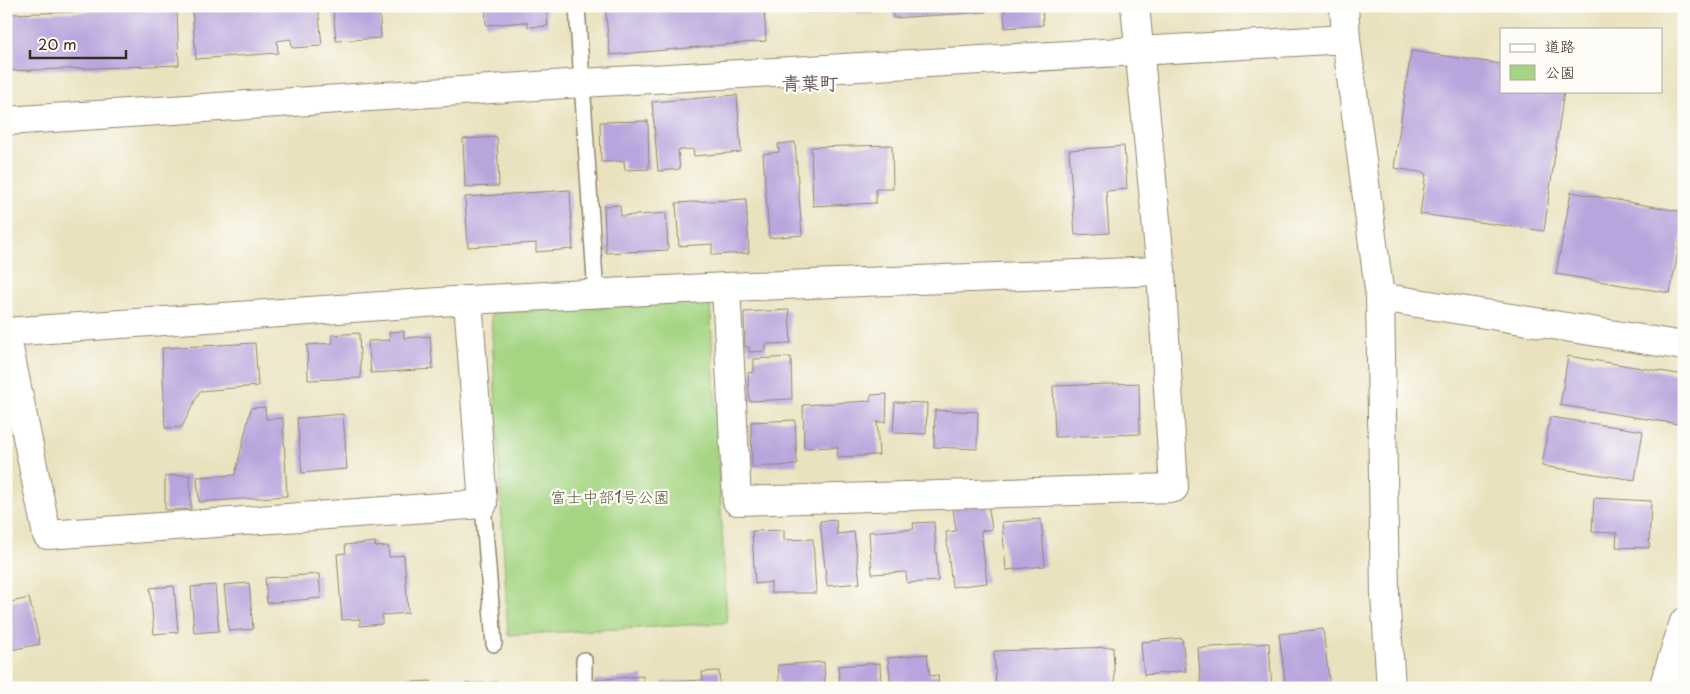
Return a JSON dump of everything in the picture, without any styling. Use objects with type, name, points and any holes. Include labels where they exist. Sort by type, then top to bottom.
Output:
[{"type":"street","points":[[726,286],[737,501],[1174,488],[1162,271],[1135,6]]},
{"type":"street","points":[[1344,6],[1346,39],[1380,297],[1385,594],[1391,688]]},
{"type":"street","points":[[6,121],[582,83],[1346,39]]},
{"type":"street","points":[[468,300],[483,504],[46,535],[6,333],[468,300],[596,295],[726,286],[1162,271]]},
{"type":"street","points":[[1380,297],[1684,346]]},
{"type":"street","points":[[1663,688],[1684,622]]},
{"type":"lane","points":[[577,6],[596,295]]},
{"type":"lane","points":[[483,504],[494,644]]},
{"type":"lane","points":[[584,660],[584,688]]},
{"type":"green space","name":"富士中部1号公園","points":[[710,301],[727,623],[508,635],[491,313]]},
{"type":"building","points":[[6,6],[10,6],[10,14],[177,9],[179,65],[6,71]]},
{"type":"building","points":[[239,6],[318,6],[322,46],[292,48],[291,39],[277,41],[278,53],[196,59],[192,10]]},
{"type":"building","points":[[379,6],[381,38],[336,41],[333,8]]},
{"type":"building","points":[[485,6],[546,6],[548,26],[528,27],[527,22],[486,25]]},
{"type":"building","points":[[605,6],[764,6],[766,41],[610,55]]},
{"type":"building","points":[[805,6],[871,6],[871,12],[805,12]]},
{"type":"building","points":[[893,6],[986,6],[986,12],[893,18]]},
{"type":"building","points":[[1004,6],[1042,6],[1043,25],[1005,28]]},
{"type":"building","points":[[1411,51],[1500,64],[1500,92],[1564,92],[1544,231],[1420,214],[1426,173],[1394,168]]},
{"type":"building","points":[[737,95],[741,152],[694,156],[693,149],[678,150],[680,169],[658,171],[652,102]]},
{"type":"building","points":[[648,121],[649,169],[625,170],[624,161],[601,162],[600,122]]},
{"type":"building","points":[[497,137],[499,186],[465,187],[463,139]]},
{"type":"building","points":[[795,142],[802,235],[769,238],[763,154],[779,152],[778,144]]},
{"type":"building","points":[[892,145],[893,189],[876,189],[876,203],[813,206],[811,147]]},
{"type":"building","points":[[1124,146],[1127,189],[1106,191],[1109,233],[1075,235],[1069,150]]},
{"type":"building","points":[[570,190],[573,249],[536,252],[536,243],[468,247],[465,197]]},
{"type":"building","points":[[1571,192],[1684,212],[1684,238],[1681,237],[1670,293],[1556,274]]},
{"type":"building","points":[[746,199],[749,253],[712,255],[712,244],[679,246],[676,203]]},
{"type":"building","points":[[620,205],[621,216],[666,213],[668,250],[606,253],[604,206]]},
{"type":"building","points":[[789,310],[791,343],[766,344],[766,351],[749,352],[749,347],[745,347],[744,312]]},
{"type":"building","points":[[404,331],[404,338],[430,336],[433,369],[371,373],[368,341],[390,340],[389,332]]},
{"type":"building","points":[[359,333],[361,378],[308,380],[307,345],[333,343],[332,335]]},
{"type":"building","points":[[255,343],[258,386],[200,391],[182,427],[165,428],[162,348]]},
{"type":"building","points":[[1568,356],[1684,375],[1684,425],[1560,405]]},
{"type":"building","points":[[791,357],[792,399],[749,401],[748,373],[754,372],[754,359]]},
{"type":"building","points":[[1139,383],[1140,434],[1055,437],[1053,386]]},
{"type":"building","points":[[887,394],[886,422],[877,422],[879,455],[837,457],[838,447],[804,448],[803,405],[870,401],[871,395]]},
{"type":"building","points":[[895,402],[927,403],[926,434],[893,433]]},
{"type":"building","points":[[265,407],[266,419],[283,418],[287,496],[199,502],[197,477],[235,475],[251,408]]},
{"type":"building","points":[[935,410],[978,412],[977,449],[934,447]]},
{"type":"building","points":[[343,414],[347,469],[302,473],[297,418]]},
{"type":"building","points":[[1550,417],[1643,431],[1635,480],[1542,466]]},
{"type":"building","points":[[795,420],[797,465],[752,467],[751,422]]},
{"type":"building","points":[[190,475],[191,509],[165,510],[165,476]]},
{"type":"building","points":[[1594,498],[1651,501],[1649,548],[1616,547],[1617,533],[1592,532]]},
{"type":"building","points":[[988,504],[992,529],[981,531],[987,583],[952,587],[946,532],[956,531],[953,508]]},
{"type":"building","points":[[1041,519],[1045,566],[1006,570],[1002,522]]},
{"type":"building","points":[[836,520],[837,534],[854,532],[860,583],[827,586],[820,521]]},
{"type":"building","points":[[934,522],[938,581],[907,583],[906,572],[872,574],[869,532],[914,529],[913,523]]},
{"type":"building","points":[[784,530],[784,540],[813,539],[816,593],[771,593],[771,582],[755,584],[752,531]]},
{"type":"building","points":[[376,542],[375,547],[388,546],[389,557],[404,555],[408,613],[382,615],[382,624],[360,626],[360,619],[342,620],[337,554],[346,553],[345,545]]},
{"type":"building","points":[[319,574],[321,598],[267,603],[265,578]]},
{"type":"building","points":[[249,583],[253,629],[229,631],[224,585]]},
{"type":"building","points":[[215,585],[219,631],[194,633],[191,587]]},
{"type":"building","points":[[174,586],[178,632],[154,634],[150,588]]},
{"type":"building","points":[[29,598],[40,644],[6,651],[6,603]]},
{"type":"building","points":[[1323,629],[1330,688],[1286,688],[1279,634]]},
{"type":"building","points":[[1182,638],[1186,671],[1144,675],[1141,642]]},
{"type":"building","points":[[1269,643],[1272,688],[1201,688],[1198,648]]},
{"type":"building","points":[[1113,647],[1115,688],[996,688],[994,651]]},
{"type":"building","points":[[927,654],[930,676],[938,675],[939,688],[891,688],[888,658]]},
{"type":"building","points":[[824,662],[825,688],[780,688],[778,665]]},
{"type":"building","points":[[880,663],[881,688],[840,688],[838,666]]},
{"type":"building","points":[[719,671],[720,688],[662,688],[662,682],[703,680],[702,672]]},
{"type":"building","points":[[643,676],[644,688],[594,688],[594,680]]},
{"type":"building","points":[[431,681],[431,688],[377,688],[377,684]]},
{"type":"building","points":[[498,682],[498,688],[441,688],[441,685]]},
{"type":"district","name":"青葉町","points":[[810,82]]}]
